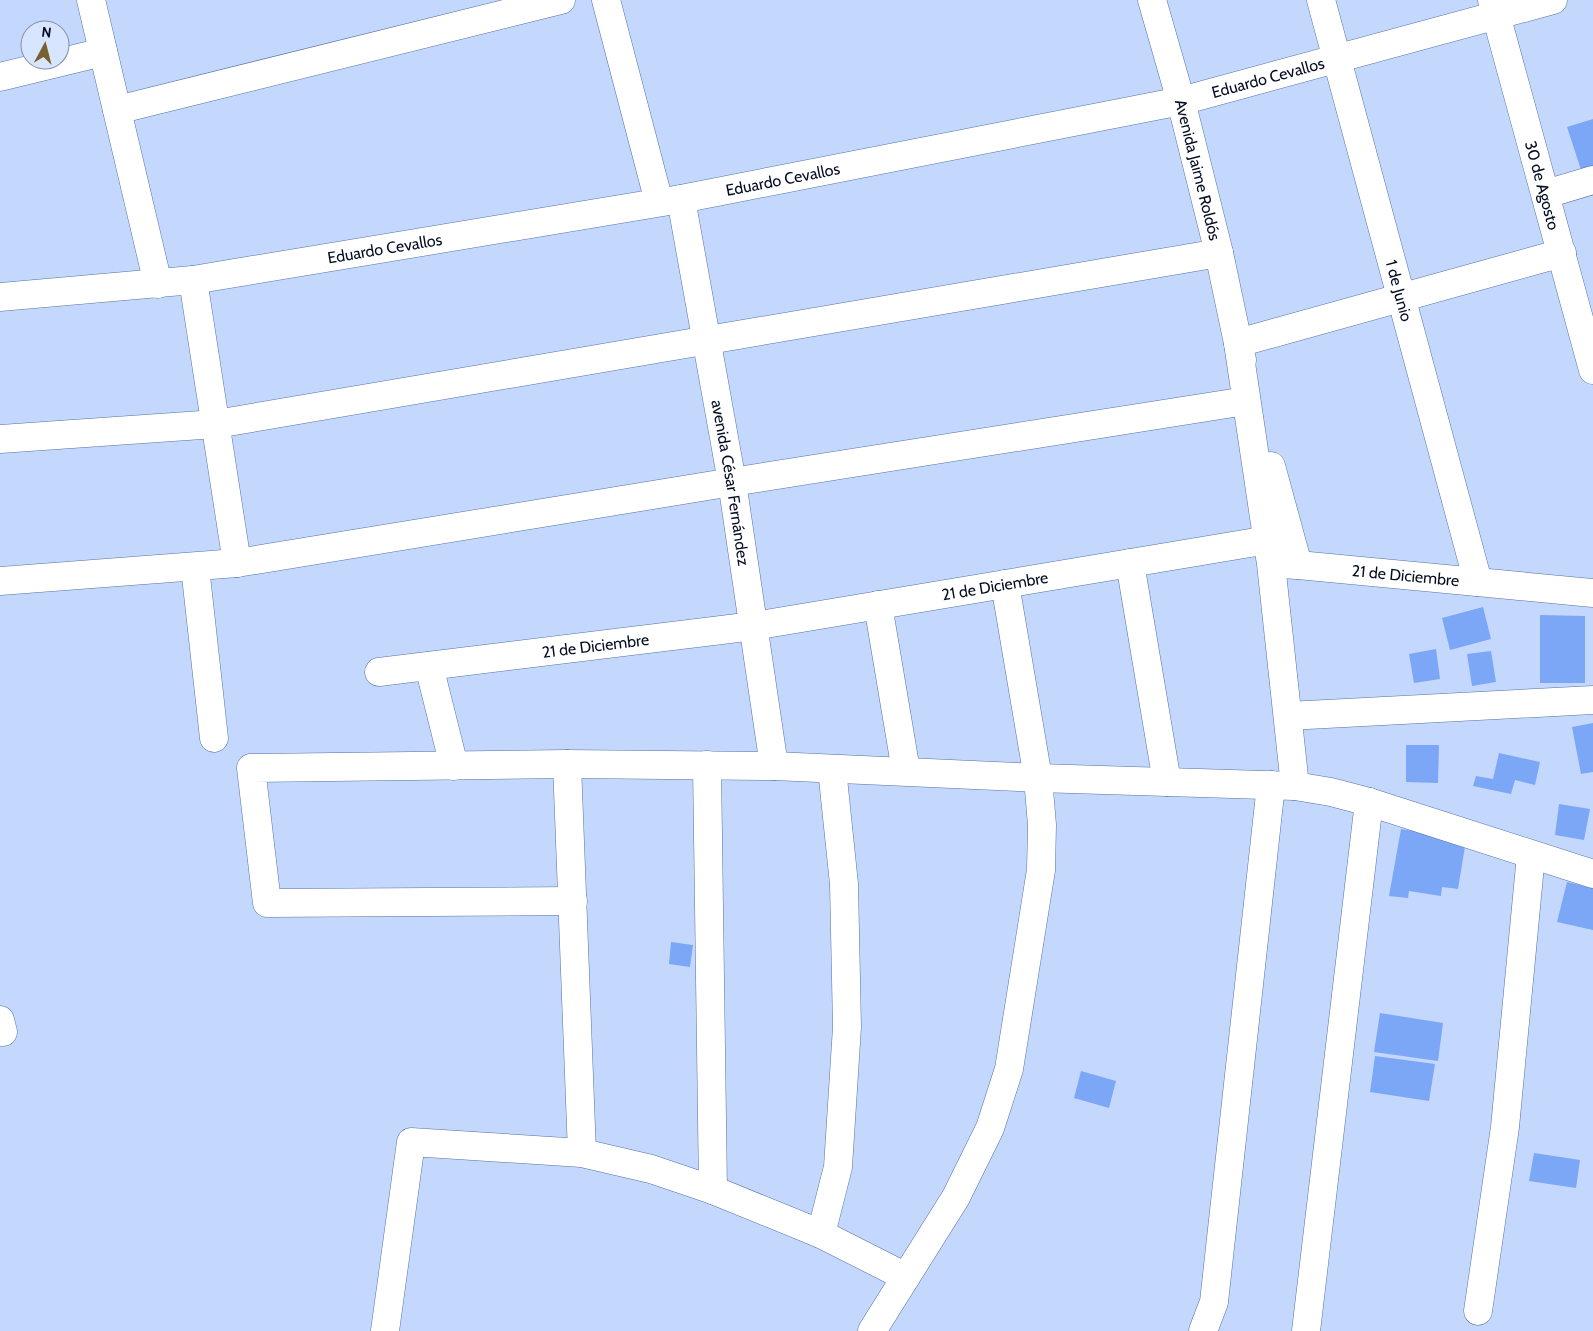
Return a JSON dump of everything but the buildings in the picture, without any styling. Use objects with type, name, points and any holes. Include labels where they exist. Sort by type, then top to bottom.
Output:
[{"type":"street","points":[[91,0],[158,284]]},
{"type":"street","points":[[117,110],[560,0]]},
{"type":"street","name":"avenida César Fernández","points":[[606,0],[670,200],[707,341],[732,482],[774,766]]},
{"type":"street","name":"Avenida Jaime Roldós","points":[[1152,0],[1181,101],[1219,253],[1238,343],[1298,564]]},
{"type":"street","name":"1 de Junio","points":[[1320,0],[1478,582]]},
{"type":"street","name":"Eduardo Cevallos","points":[[0,297],[193,280],[670,200],[1181,101],[1336,59],[1494,8],[1554,0]]},
{"type":"street","name":"30 de Agosto","points":[[1494,8],[1593,370]]},
{"type":"street","points":[[0,76],[103,52]]},
{"type":"street","points":[[1546,194],[1593,180]]},
{"type":"street","points":[[0,439],[216,424],[1219,253]]},
{"type":"street","points":[[1238,343],[1562,253]]},
{"type":"street","points":[[193,280],[237,563]]},
{"type":"street","name":"Avenida Jaime Roldós","points":[[1204,1331],[1214,1302],[1283,786],[1288,716],[1270,552],[1238,343]]},
{"type":"street","points":[[0,581],[237,563],[732,482],[1246,401]]},
{"type":"street","name":"21 de Diciembre","points":[[379,672],[754,626],[1130,563],[1270,552],[1298,564],[1593,593]]},
{"type":"street","points":[[1130,563],[1167,782]]},
{"type":"street","points":[[195,567],[214,738]]},
{"type":"street","points":[[872,1331],[956,1197],[990,1128],[1009,1068],[1041,870],[1042,825],[1038,778],[1005,584]]},
{"type":"street","points":[[878,605],[906,771]]},
{"type":"street","points":[[429,666],[454,766]]},
{"type":"street","points":[[1288,716],[1593,700]]},
{"type":"street","points":[[567,764],[582,1153]]},
{"type":"street","points":[[707,764],[713,1190]]},
{"type":"street","points":[[573,901],[267,903],[251,768],[707,764],[1283,786],[1331,792],[1369,802],[1593,874]]},
{"type":"street","points":[[821,1234],[838,1166],[847,1026],[844,884],[832,769]]},
{"type":"street","points":[[1306,1331],[1369,802]]},
{"type":"street","points":[[1478,1311],[1505,1127],[1531,855]]},
{"type":"street","points":[[385,1331],[411,1142],[582,1153],[651,1169],[713,1190],[821,1234],[906,1277]]}]
